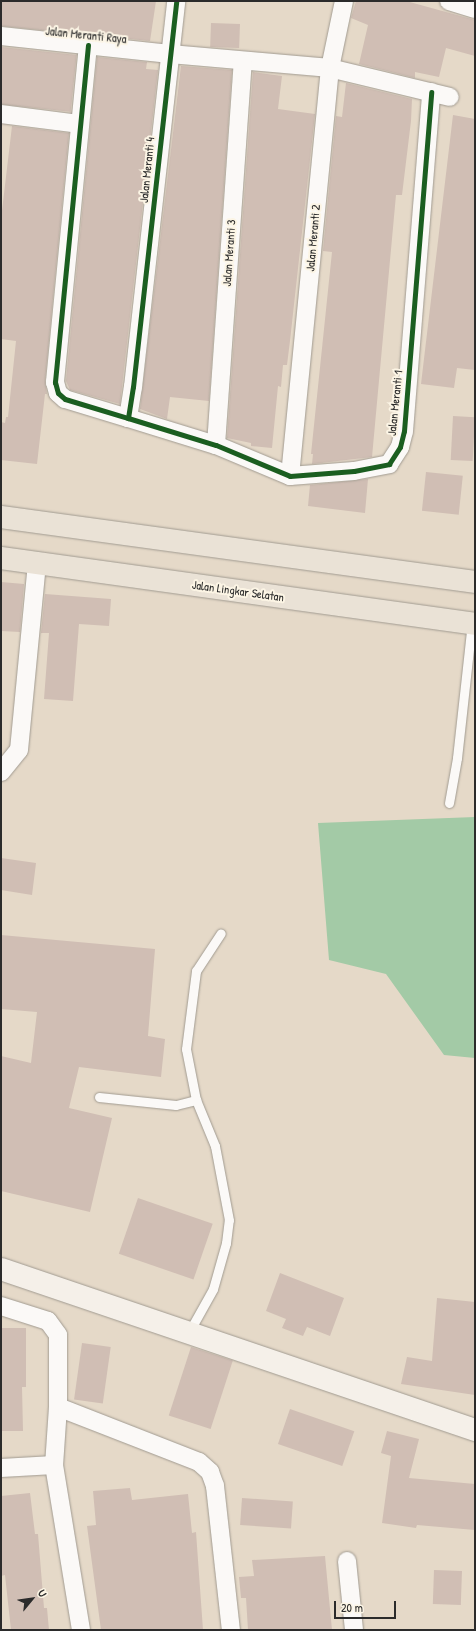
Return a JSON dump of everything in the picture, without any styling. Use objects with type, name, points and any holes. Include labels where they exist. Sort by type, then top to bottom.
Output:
[{"type":"highway","points":[[1,517],[475,582]]},
{"type":"highway","name":"Jalan Lingkar Selatan","points":[[1,558],[474,623]]},
{"type":"street","name":"Jalan Meranti 4","points":[[128,418],[139,340],[176,1]]},
{"type":"street","name":"Jalan Meranti 2","points":[[290,476],[330,68],[344,1]]},
{"type":"street","points":[[449,1],[475,9]]},
{"type":"street","name":"Jalan Meranti Raya","points":[[1,36],[243,62],[330,68],[450,97]]},
{"type":"street","name":"Jalan Meranti 1","points":[[88,45],[79,124],[56,389],[65,399],[216,445],[290,476],[375,468],[389,464],[400,447],[404,431],[431,92]]},
{"type":"street","name":"Jalan Meranti 3","points":[[216,445],[243,62]]},
{"type":"street","points":[[1,114],[79,124]]},
{"type":"street","points":[[1,772],[19,750],[37,563]]},
{"type":"street","points":[[1,1269],[475,1430]]},
{"type":"street","points":[[1,1306],[48,1321],[54,1327],[58,1335],[58,1408],[54,1465],[81,1630]]},
{"type":"street","points":[[58,1408],[199,1462],[210,1472],[215,1486],[231,1630]]},
{"type":"street","points":[[1,1468],[54,1465]]},
{"type":"street","points":[[347,1561],[354,1630]]},
{"type":"lane","points":[[449,803],[457,758],[474,623]]},
{"type":"lane","points":[[189,1332],[213,1289],[226,1243],[229,1220],[215,1146],[196,1100],[186,1049],[191,996],[196,971],[221,933]]},
{"type":"lane","points":[[99,1097],[176,1105],[196,1100]]},
{"type":"green space","points":[[475,817],[475,1058],[444,1055],[386,974],[329,960],[318,823]]},
{"type":"building","points":[[1,1],[156,1],[150,41],[1,26]]},
{"type":"building","points":[[356,1],[406,1],[475,20],[475,56],[446,48],[439,77],[415,72],[415,78],[359,64],[368,25],[351,18]]},
{"type":"building","points":[[211,23],[240,24],[239,48],[210,47]]},
{"type":"building","points":[[1,47],[77,55],[71,112],[1,104]]},
{"type":"building","points":[[97,57],[147,62],[146,69],[158,70],[120,404],[70,390],[66,381]]},
{"type":"building","points":[[181,66],[232,70],[209,401],[170,397],[167,419],[140,409]]},
{"type":"building","points":[[253,72],[282,76],[278,109],[315,114],[287,365],[283,365],[281,387],[278,386],[272,448],[251,446],[251,443],[227,438]]},
{"type":"building","points":[[346,83],[412,99],[411,121],[402,195],[396,195],[372,457],[312,464],[313,454],[311,454],[332,252],[323,251],[336,116],[342,117]]},
{"type":"building","points":[[453,115],[475,119],[475,370],[457,368],[454,388],[421,384]]},
{"type":"building","points":[[12,126],[69,133],[45,381],[47,394],[45,394],[37,464],[1,460],[1,422],[5,423],[6,417],[8,417],[16,341],[1,339],[1,219]]},
{"type":"building","points":[[453,416],[475,417],[473,461],[451,460]]},
{"type":"building","points":[[426,472],[463,476],[459,515],[422,511]]},
{"type":"building","points":[[368,479],[365,513],[308,506],[310,485]]},
{"type":"building","points":[[1,582],[24,584],[20,632],[1,631]]},
{"type":"building","points":[[45,594],[111,599],[109,626],[79,624],[73,701],[44,699],[49,633],[41,633]]},
{"type":"building","points":[[1,858],[36,863],[32,895],[1,890]]},
{"type":"building","points":[[1,935],[155,949],[148,1036],[165,1039],[161,1077],[79,1067],[69,1108],[112,1118],[90,1212],[1,1191],[1,1056],[31,1063],[37,1012],[1,1009]]},
{"type":"building","points":[[138,1198],[213,1224],[193,1280],[119,1254]]},
{"type":"building","points":[[280,1273],[344,1298],[330,1336],[307,1327],[303,1336],[282,1328],[286,1319],[266,1311]]},
{"type":"building","points":[[437,1298],[475,1302],[475,1395],[401,1384],[407,1357],[432,1361]]},
{"type":"building","points":[[1,1328],[26,1328],[26,1387],[22,1387],[23,1431],[1,1431]]},
{"type":"building","points":[[82,1343],[111,1347],[103,1403],[74,1399]]},
{"type":"building","points":[[191,1347],[233,1361],[211,1429],[169,1415]]},
{"type":"building","points":[[290,1409],[354,1431],[342,1466],[278,1444]]},
{"type":"building","points":[[387,1431],[419,1439],[409,1478],[475,1484],[475,1530],[417,1525],[416,1528],[382,1523],[391,1456],[381,1453]]},
{"type":"building","points":[[130,1488],[132,1500],[188,1494],[192,1533],[196,1532],[203,1630],[101,1630],[87,1526],[96,1525],[93,1491]]},
{"type":"building","points":[[30,1493],[35,1534],[38,1534],[44,1608],[47,1608],[49,1630],[11,1630],[5,1575],[1,1576],[1,1496]]},
{"type":"building","points":[[242,1498],[293,1502],[291,1528],[240,1525]]},
{"type":"building","points":[[325,1556],[332,1630],[248,1630],[246,1598],[241,1598],[239,1577],[254,1576],[252,1560]]},
{"type":"building","points":[[434,1570],[462,1571],[461,1605],[433,1604]]},
{"type":"cycle path","points":[[88,45],[55,382],[58,393],[65,399],[128,418],[133,387],[176,1]]},
{"type":"cycle path","points":[[128,418],[216,445],[290,476],[354,471],[389,464],[400,447],[404,431],[431,92]]}]
